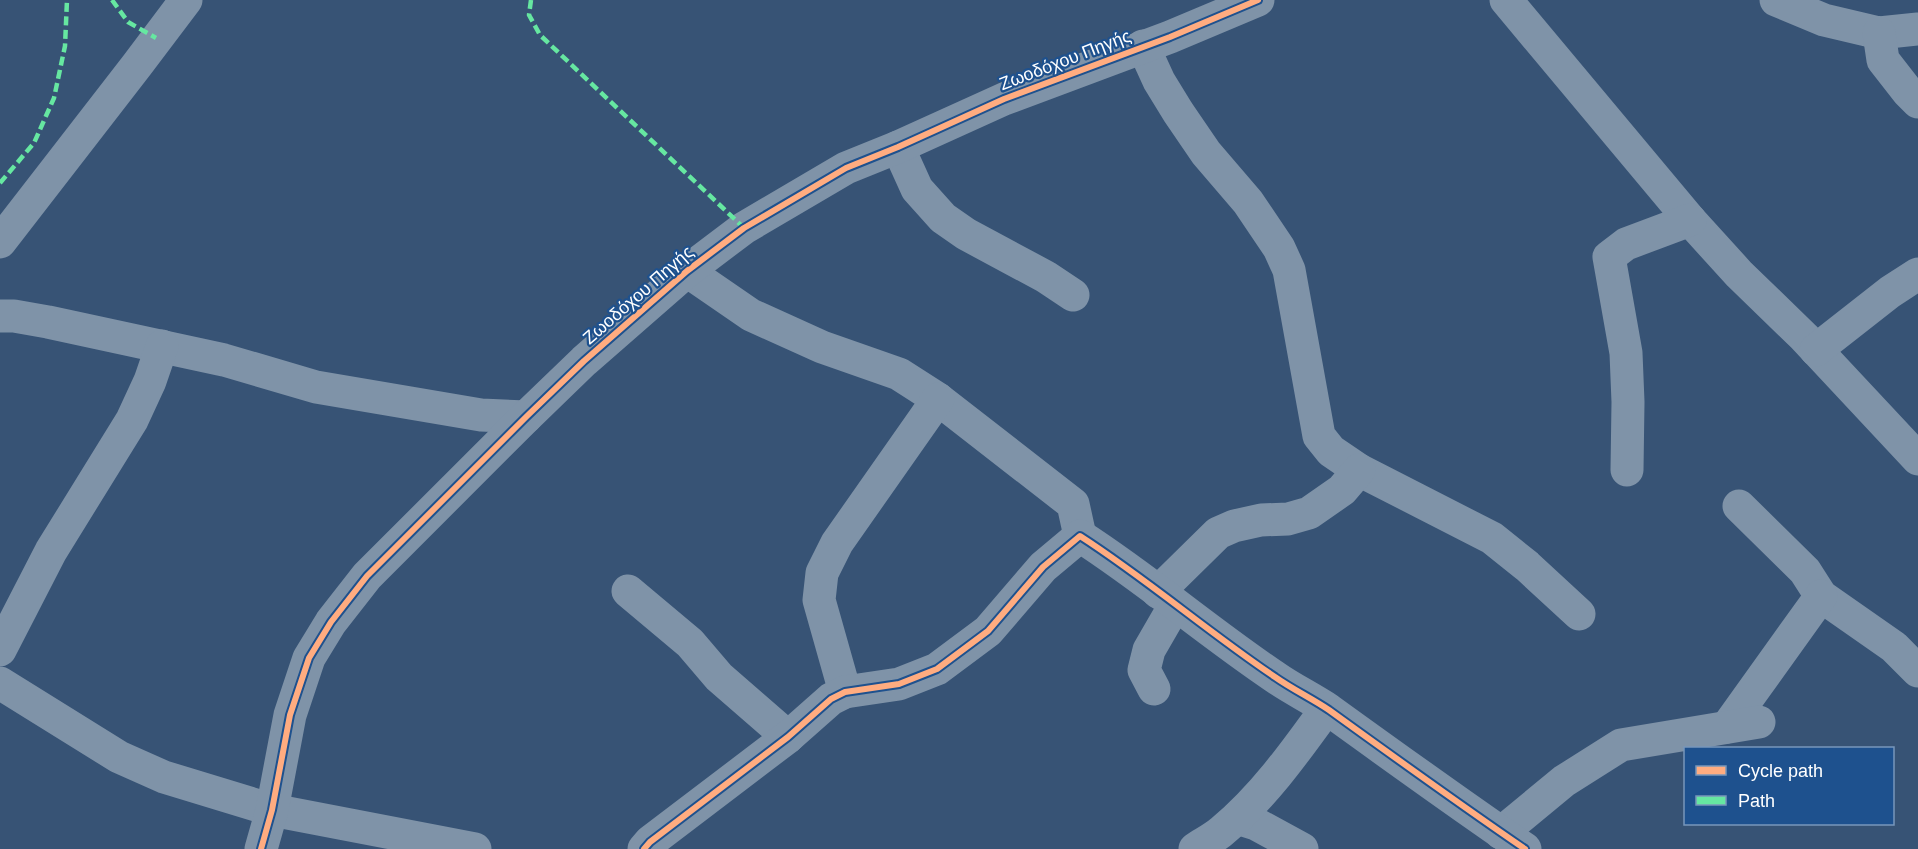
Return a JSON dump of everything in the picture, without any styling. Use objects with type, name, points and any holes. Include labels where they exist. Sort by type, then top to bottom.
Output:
[{"type":"street","points":[[0,242],[186,0]]},
{"type":"street","name":"Ζωοδόχου Πηγής","points":[[261,849],[272,810],[290,715],[309,658],[331,622],[367,576],[526,417],[584,361],[687,271],[744,228],[846,168],[1004,99],[1170,37],[1258,0]]},
{"type":"street","points":[[1506,0],[1690,220],[1739,274],[1816,350],[1918,459]]},
{"type":"street","points":[[1776,0],[1824,20],[1879,33],[1918,29]]},
{"type":"street","points":[[1879,33],[1883,60],[1918,102]]},
{"type":"street","points":[[1143,46],[1159,81],[1206,153],[1248,202],[1279,248],[1289,270],[1319,436],[1331,451],[1359,470],[1492,538],[1527,566],[1579,614]]},
{"type":"street","points":[[898,147],[918,189],[943,218],[966,234],[1046,277],[1073,295]]},
{"type":"street","points":[[1627,470],[1626,353],[1609,257],[1626,244],[1690,220]]},
{"type":"street","points":[[687,271],[751,315],[822,347],[899,374],[938,399],[1073,504],[1080,536],[1275,677],[1326,709],[1513,841],[1564,781],[1621,745],[1759,722]]},
{"type":"street","points":[[1816,350],[1890,292],[1918,274]]},
{"type":"street","points":[[0,316],[37,320],[162,346],[224,360],[315,387],[481,415],[526,417]]},
{"type":"street","points":[[0,650],[51,551],[132,420],[150,381],[162,346]]},
{"type":"street","points":[[845,692],[819,600],[822,573],[837,543],[938,399]]},
{"type":"street","points":[[1154,689],[1144,670],[1167,599],[1218,533],[1234,526],[1261,520],[1288,519],[1309,513],[1342,490],[1359,470]]},
{"type":"street","points":[[1739,506],[1805,571],[1821,596],[1894,647],[1918,671]]},
{"type":"street","points":[[644,849],[788,737],[831,699],[845,692],[899,684],[937,669],[988,631],[1043,567],[1080,536]]},
{"type":"street","points":[[628,591],[690,643],[718,677],[788,737]]},
{"type":"street","points":[[1727,727],[1821,596]]},
{"type":"street","points":[[0,683],[119,757],[164,777],[272,810],[475,849]]},
{"type":"street","points":[[1195,849],[1220,833],[1237,818],[1285,765],[1326,709]]},
{"type":"street","points":[[1237,818],[1256,824],[1302,849]]},
{"type":"marked path","points":[[0,183],[34,143],[54,98],[65,46],[67,0]]},
{"type":"marked path","points":[[112,0],[128,22],[156,38]]},
{"type":"marked path","points":[[531,0],[529,15],[540,35],[744,228]]},
{"type":"cycle path","points":[[261,849],[272,810],[290,715],[309,658],[331,622],[367,576],[526,417],[584,361],[687,271],[744,228],[846,168],[1004,99],[1170,37],[1258,0]]},
{"type":"cycle path","points":[[644,849],[650,842],[788,737],[831,699],[845,692],[899,684],[937,669],[988,631],[1043,567],[1080,536],[1250,660],[1329,710],[1525,849]]}]
